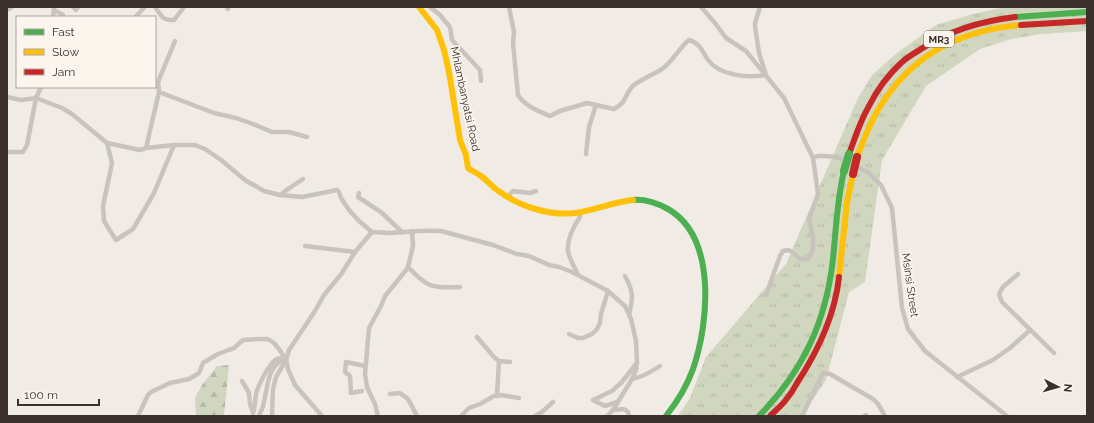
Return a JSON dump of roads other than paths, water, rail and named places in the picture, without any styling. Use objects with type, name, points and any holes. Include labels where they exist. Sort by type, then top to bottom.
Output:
[{"type":"main road","name":"Mhlambanyatsi Road","points":[[419,7],[437,30],[444,50],[460,140],[466,155],[468,168],[482,176],[493,188],[506,197],[529,207],[544,211],[558,213],[579,212],[630,200],[641,200],[654,202],[677,215],[688,226],[696,241],[703,267],[704,308],[702,332],[693,367],[686,385],[677,403],[666,416]]},
{"type":"main road","name":"MR3","points":[[770,416],[786,400],[804,373],[820,344],[830,318],[838,286],[853,156],[860,123],[872,99],[887,78],[904,60],[925,46],[948,34],[974,24],[1002,19],[1087,12]]},
{"type":"main road","name":"MR3","points":[[759,416],[784,387],[801,361],[813,338],[824,310],[830,280],[839,193],[844,171],[882,101],[896,83],[910,68],[924,57],[943,46],[977,32],[1022,25],[1069,24],[1087,21]]},
{"type":"street","points":[[7,10],[12,7]]},
{"type":"street","points":[[72,7],[76,10],[78,7]]},
{"type":"street","points":[[136,16],[145,7]]},
{"type":"street","points":[[155,7],[160,15],[167,20],[174,20],[184,7]]},
{"type":"street","points":[[430,7],[439,14],[450,27],[452,40],[480,70],[482,81]]},
{"type":"street","points":[[508,7],[514,32],[513,43],[518,95],[522,101],[550,116],[560,111],[587,103],[614,109],[622,105],[631,87],[663,68],[672,60],[683,45],[690,40],[698,44],[709,61],[724,72],[749,77],[766,75]]},
{"type":"street","points":[[700,7],[715,23],[726,38],[746,51],[784,98],[813,158],[818,194],[809,219],[813,236],[813,249],[811,255],[808,259],[801,259],[792,251],[783,251],[766,295]]},
{"type":"street","points":[[760,7],[755,26],[759,52],[766,75]]},
{"type":"street","points":[[54,9],[63,15]]},
{"type":"street","points":[[146,148],[159,92],[156,81],[175,41]]},
{"type":"street","points":[[7,152],[23,152],[27,145],[36,98],[41,88]]},
{"type":"street","points":[[159,92],[214,113],[243,121],[272,132],[289,132],[307,137]]},
{"type":"street","points":[[7,97],[21,100],[36,98],[62,108],[72,114],[108,143],[140,150],[174,145],[195,145],[205,149],[264,191],[280,195],[302,197],[337,190],[349,210],[372,232],[389,233],[441,231],[493,244],[578,275],[608,291],[625,306],[636,341],[636,370],[613,410],[607,416]]},
{"type":"street","points":[[586,154],[589,127],[596,105]]},
{"type":"street","points":[[108,143],[112,163],[103,206],[104,221],[116,240],[133,229],[154,193],[174,145]]},
{"type":"street","name":"Msinsi Street","points":[[813,158],[818,156],[836,157],[862,169],[881,185],[892,208],[902,308],[908,329],[926,351],[1008,416]]},
{"type":"street","points":[[280,195],[303,178]]},
{"type":"street","points":[[506,197],[513,192],[530,193],[536,191]]},
{"type":"street","points":[[359,193],[358,197],[381,212],[402,232]]},
{"type":"street","points":[[578,275],[568,252],[570,235],[580,217],[579,212]]},
{"type":"street","points":[[378,416],[375,404],[367,388],[365,374],[368,328],[385,296],[408,267],[413,246],[412,231]]},
{"type":"street","points":[[272,416],[276,377],[286,360],[289,350],[324,295],[342,273],[355,252],[372,232]]},
{"type":"street","points":[[304,246],[355,252]]},
{"type":"street","points":[[408,267],[425,284],[443,288],[460,287]]},
{"type":"street","points":[[1018,274],[1003,287],[999,294],[1002,302],[1054,353]]},
{"type":"street","points":[[625,276],[630,285],[633,299],[629,315]]},
{"type":"street","points":[[569,334],[578,338],[583,338],[592,334],[597,329],[600,323],[601,314],[608,291]]},
{"type":"street","points":[[957,376],[993,360],[1010,348],[1030,330]]},
{"type":"street","points":[[477,337],[499,361],[510,362]]},
{"type":"street","points":[[138,416],[148,395],[151,392],[170,383],[189,379],[199,373],[203,363],[218,354],[234,348],[243,340],[259,339],[268,339],[274,343],[286,360],[295,385],[322,416]]},
{"type":"street","points":[[242,381],[249,393],[253,413],[259,386],[270,366],[277,359],[281,358],[286,360]]},
{"type":"street","points":[[259,416],[265,400],[268,383],[272,372],[277,364],[286,360]]},
{"type":"street","points":[[497,396],[499,361]]},
{"type":"street","points":[[362,391],[351,393],[350,376],[345,372],[346,362],[365,366]]},
{"type":"street","points":[[617,402],[605,406],[593,400],[612,391],[622,382],[637,362]]},
{"type":"street","points":[[632,379],[646,375],[660,366]]},
{"type":"street","points":[[802,416],[823,373],[830,374],[873,399],[878,404],[885,416]]},
{"type":"street","points":[[390,394],[400,393],[408,399],[417,416]]},
{"type":"street","points":[[461,416],[469,408],[497,396],[519,398]]},
{"type":"street","points":[[535,416],[553,402]]},
{"type":"street","points":[[613,410],[624,409],[628,412],[629,416]]}]
